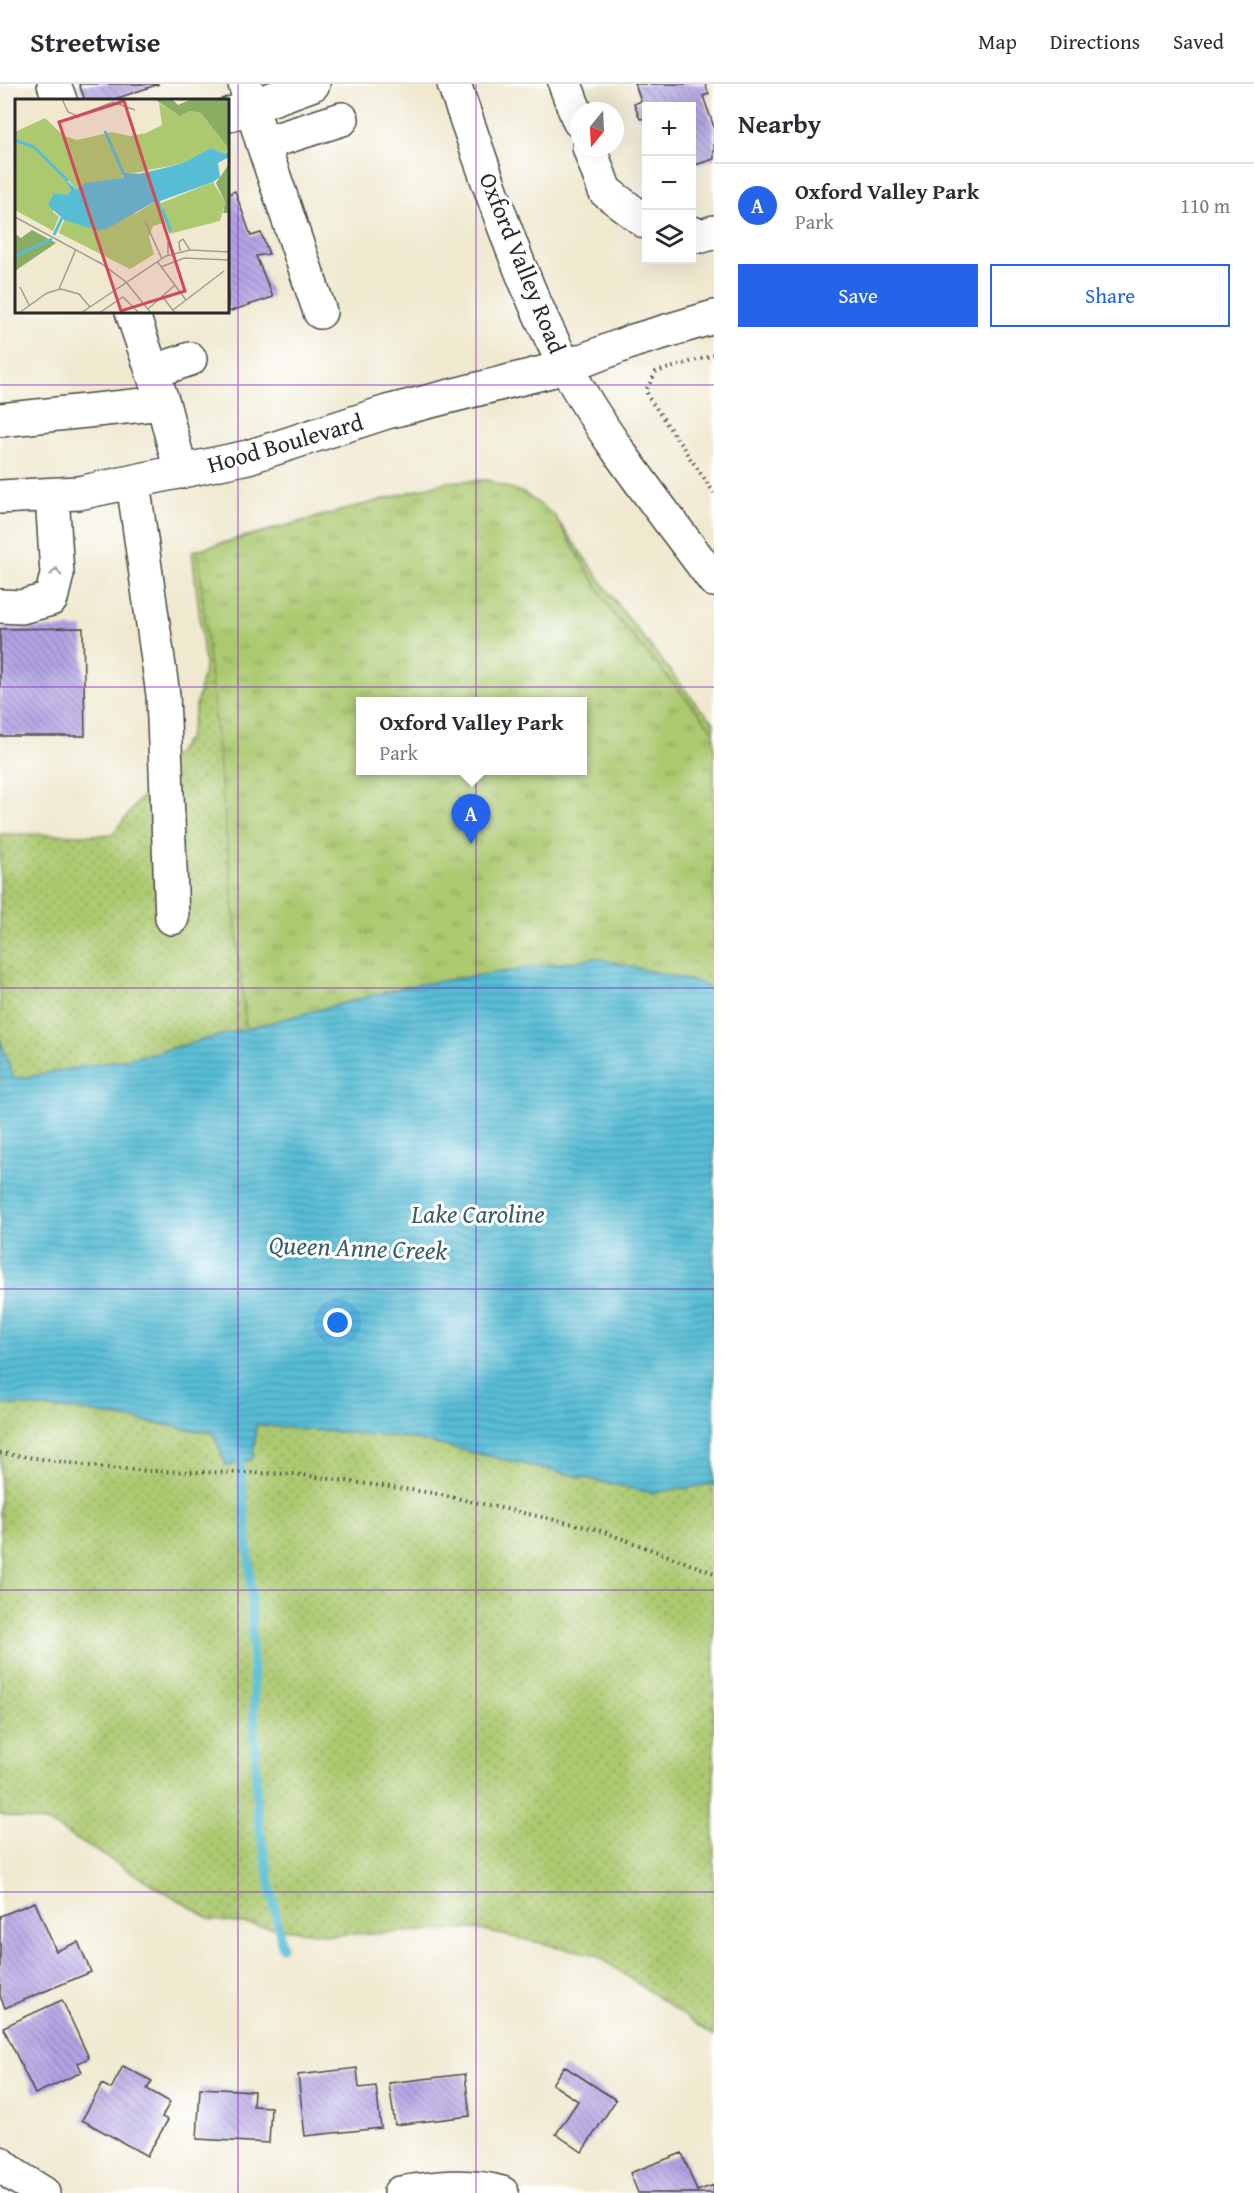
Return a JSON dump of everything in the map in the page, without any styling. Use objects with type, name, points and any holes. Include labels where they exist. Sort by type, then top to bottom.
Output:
[{"type":"street","points":[[54,84],[60,99]]},
{"type":"street","points":[[313,84],[241,102],[263,144],[320,312]]},
{"type":"street","name":"Oxford Valley Road","points":[[454,84],[534,301],[566,368],[605,432],[714,580]]},
{"type":"street","points":[[565,84],[572,102]]},
{"type":"street","points":[[263,144],[342,119]]},
{"type":"street","points":[[592,156],[605,191],[642,219]]},
{"type":"street","points":[[696,234],[702,236],[714,232]]},
{"type":"street","points":[[133,314],[163,403],[181,472]]},
{"type":"street","name":"Hood Boulevard","points":[[0,497],[79,493],[248,456],[387,412],[566,368],[633,341],[714,317]]},
{"type":"street","points":[[152,372],[190,359]]},
{"type":"street","points":[[0,420],[163,403]]},
{"type":"street","points":[[133,482],[163,695],[172,918]]},
{"type":"street","points":[[0,606],[21,607],[51,599],[57,574],[52,495]]},
{"type":"street","points":[[0,2163],[14,2175],[43,2193]]},
{"type":"street","points":[[400,2193],[446,2187],[481,2187],[502,2193]]},
{"type":"path","points":[[714,355],[656,372],[646,390],[649,398],[714,493]]},
{"type":"path","points":[[0,1453],[98,1467],[296,1474],[433,1493],[596,1529],[714,1573]]},
{"type":"green space","points":[[487,480],[525,494],[554,515],[624,613],[698,706],[714,722],[714,991],[704,984],[596,958],[413,985],[142,1056],[14,1079],[0,1040],[0,834],[112,835],[189,737],[205,666],[192,551],[447,482]]},
{"type":"green space","points":[[487,480],[525,494],[554,515],[615,616],[714,731],[714,991],[704,984],[596,958],[404,987],[246,1029],[198,550],[447,482]]},
{"type":"green space","points":[[0,1404],[84,1411],[214,1434],[226,1466],[253,1459],[256,1425],[409,1438],[651,1493],[714,1484],[714,2036],[596,1955],[475,1929],[331,1935],[212,1920],[49,1823],[0,1815]]},
{"type":"water","name":"Lake Caroline","points":[[596,958],[704,984],[714,991],[714,1484],[651,1493],[409,1438],[256,1425],[253,1459],[226,1466],[214,1433],[84,1411],[0,1404],[0,1038],[14,1079],[142,1056],[413,985]]},
{"type":"building","points":[[79,84],[159,84],[115,99],[85,99]]},
{"type":"building","points":[[635,84],[705,84],[709,94],[703,96],[714,127],[714,159],[696,165],[696,102],[642,102],[642,119],[640,119],[634,104],[641,101]]},
{"type":"building","points":[[235,191],[251,236],[261,233],[269,254],[256,256],[273,297],[230,311],[230,193]]},
{"type":"building","points":[[83,628],[85,736],[0,736],[0,629]]},
{"type":"building","points":[[35,1902],[56,1951],[78,1942],[91,1972],[5,2008],[0,1996],[0,1916]]},
{"type":"building","points":[[62,2000],[89,2058],[78,2063],[82,2072],[35,2094],[3,2027]]},
{"type":"building","points":[[123,2066],[152,2081],[147,2089],[170,2102],[162,2117],[168,2120],[147,2156],[82,2120],[102,2084],[111,2089]]},
{"type":"building","points":[[564,2066],[616,2100],[582,2152],[556,2134],[578,2101],[552,2084]]},
{"type":"building","points":[[357,2068],[359,2088],[376,2086],[381,2128],[305,2136],[298,2075]]},
{"type":"building","points":[[465,2074],[470,2116],[395,2125],[389,2083]]},
{"type":"building","points":[[200,2088],[254,2091],[253,2106],[271,2107],[269,2143],[197,2139]]},
{"type":"building","points":[[682,2153],[697,2191],[714,2185],[714,2193],[638,2193],[630,2173]]},
{"type":"waterway","points":[[239,1451],[250,1567],[257,1814],[282,1947]]},
{"type":"place","name":"Oxford Valley Park","points":[[471,844]]},
{"type":"water label","name":"Queen Anne Creek","points":[[358,1247]]}]
